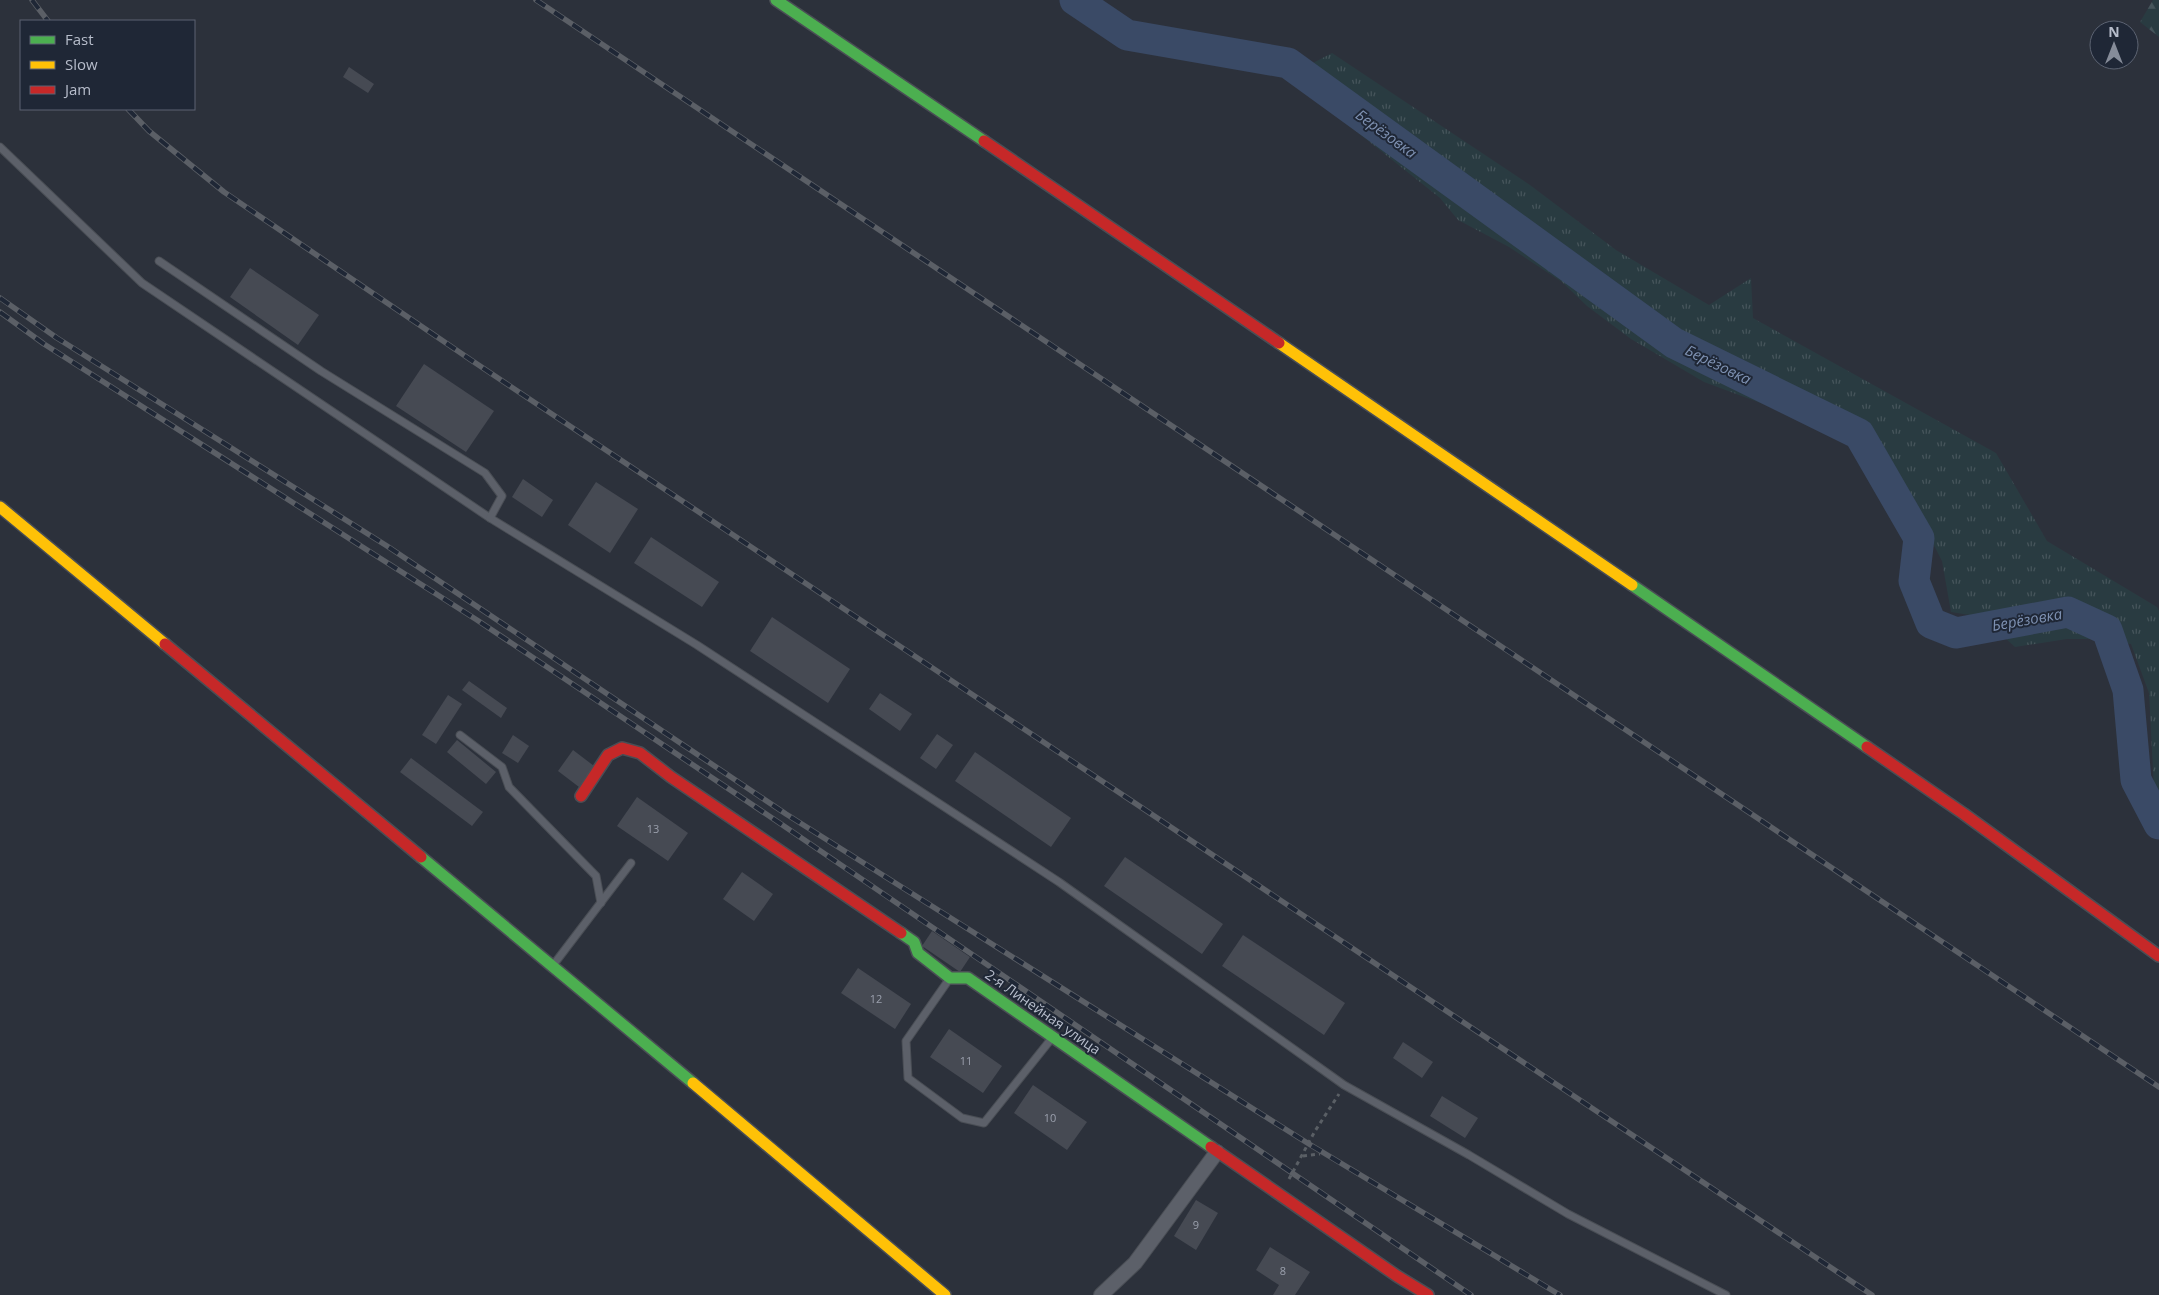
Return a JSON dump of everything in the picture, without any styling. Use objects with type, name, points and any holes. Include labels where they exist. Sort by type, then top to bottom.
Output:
[{"type":"street","points":[[776,0],[1778,684],[1964,814],[2159,956]]},
{"type":"street","points":[[0,507],[944,1295]]},
{"type":"street","name":"2-я Линейная улица","points":[[581,796],[608,755],[622,748],[640,753],[671,777],[914,942],[918,953],[950,978],[968,978],[1217,1152],[1397,1276],[1428,1295]]},
{"type":"street","points":[[1101,1295],[1134,1262],[1217,1152]]},
{"type":"lane","points":[[0,147],[142,283],[490,518],[697,645],[1059,882],[1344,1085],[1469,1155],[1568,1214],[1726,1295]]},
{"type":"lane","points":[[159,261],[321,371],[485,473],[502,496],[490,518]]},
{"type":"lane","points":[[460,735],[502,767],[509,787],[596,876],[601,903]]},
{"type":"lane","points":[[552,966],[631,863]]},
{"type":"lane","points":[[950,978],[906,1040],[908,1078],[962,1118],[984,1123],[1052,1037]]},
{"type":"path","points":[[1287,1183],[1314,1131],[1344,1085]]},
{"type":"path","points":[[1302,1156],[1320,1154]]},
{"type":"green space","points":[[2153,0],[2159,0],[2159,37],[2140,22]]},
{"type":"green space","points":[[1332,53],[1530,185],[1616,250],[1709,305],[1751,278],[1753,318],[1996,453],[2047,541],[2157,607],[2159,611],[2159,797],[2154,789],[2149,693],[2131,644],[2093,639],[2067,639],[2015,647],[1982,617],[1951,612],[1942,561],[1905,489],[1849,442],[1798,417],[1704,382],[1631,339],[1587,306],[1562,282],[1509,247],[1458,220],[1440,198],[1342,120],[1313,63]]},
{"type":"building","points":[[349,67],[374,84],[368,93],[343,77]]},
{"type":"building","points":[[250,268],[319,315],[298,345],[230,297]]},
{"type":"building","points":[[424,364],[494,411],[466,452],[396,406]]},
{"type":"building","points":[[523,479],[553,500],[542,517],[512,497]]},
{"type":"building","points":[[596,482],[638,509],[610,553],[568,525]]},
{"type":"building","points":[[651,537],[719,582],[702,607],[634,563]]},
{"type":"building","points":[[772,617],[850,669],[828,703],[750,651]]},
{"type":"building","points":[[469,681],[507,708],[501,718],[462,690]]},
{"type":"building","points":[[880,693],[912,714],[900,731],[869,709]]},
{"type":"building","points":[[448,695],[462,704],[436,744],[422,735]]},
{"type":"building","points":[[937,734],[953,745],[936,769],[920,758]]},
{"type":"building","points":[[513,735],[529,746],[518,763],[502,753]]},
{"type":"building","points":[[457,740],[496,772],[486,784],[447,752]]},
{"type":"building","points":[[573,750],[594,766],[579,787],[558,771]]},
{"type":"building","points":[[975,752],[1071,818],[1051,847],[955,781]]},
{"type":"building","points":[[411,758],[483,812],[472,826],[400,772]]},
{"type":"building","points":[[637,797],[688,833],[668,861],[617,826]]},
{"type":"building","points":[[1125,857],[1223,924],[1202,954],[1104,886]]},
{"type":"building","points":[[742,872],[773,894],[754,921],[723,899]]},
{"type":"building","points":[[932,931],[970,957],[960,972],[922,946]]},
{"type":"building","points":[[1243,935],[1345,1003],[1324,1035],[1222,966]]},
{"type":"building","points":[[858,968],[911,1004],[895,1029],[841,993]]},
{"type":"building","points":[[949,1029],[1002,1066],[983,1093],[930,1057]]},
{"type":"building","points":[[1403,1042],[1433,1062],[1422,1078],[1393,1058]]},
{"type":"building","points":[[1033,1085],[1087,1122],[1067,1150],[1014,1113]]},
{"type":"building","points":[[1442,1096],[1478,1118],[1465,1138],[1430,1116]]},
{"type":"building","points":[[1196,1200],[1218,1213],[1196,1250],[1174,1236]]},
{"type":"building","points":[[1270,1247],[1310,1272],[1295,1295],[1273,1295],[1279,1285],[1256,1270]]},
{"type":"waterway","name":"Берёзовка","points":[[1075,0],[1127,35],[1288,63],[1674,343],[1859,434],[1919,538],[1914,581],[1931,623],[1956,633],[2068,612],[2107,630],[2128,690],[2136,780],[2159,824]]},
{"type":"railway","points":[[32,0],[47,20]]},
{"type":"railway","points":[[536,0],[2159,1087]]},
{"type":"railway","points":[[129,110],[149,131],[224,192],[471,360],[1872,1295]]},
{"type":"railway","points":[[0,298],[57,338],[387,546],[786,814],[1309,1144],[1560,1295]]},
{"type":"railway","points":[[0,312],[44,344],[477,620],[781,824],[1471,1295]]},
{"type":"traffic: fast","points":[[776,0],[984,141]]},
{"type":"traffic: fast","points":[[1632,585],[1867,747]]},
{"type":"traffic: fast","points":[[421,857],[693,1083]]},
{"type":"traffic: fast","points":[[901,933],[914,942],[918,953],[950,978],[968,978],[1211,1147]]},
{"type":"traffic: slow","points":[[1279,343],[1632,585]]},
{"type":"traffic: slow","points":[[0,507],[165,644]]},
{"type":"traffic: slow","points":[[693,1083],[945,1295]]},
{"type":"traffic: jam","points":[[984,141],[1279,343]]},
{"type":"traffic: jam","points":[[165,644],[421,857]]},
{"type":"traffic: jam","points":[[1867,747],[1964,814],[2159,956]]},
{"type":"traffic: jam","points":[[581,796],[608,755],[622,748],[640,753],[671,777],[901,933]]},
{"type":"traffic: jam","points":[[1211,1147],[1397,1276],[1428,1295]]}]
